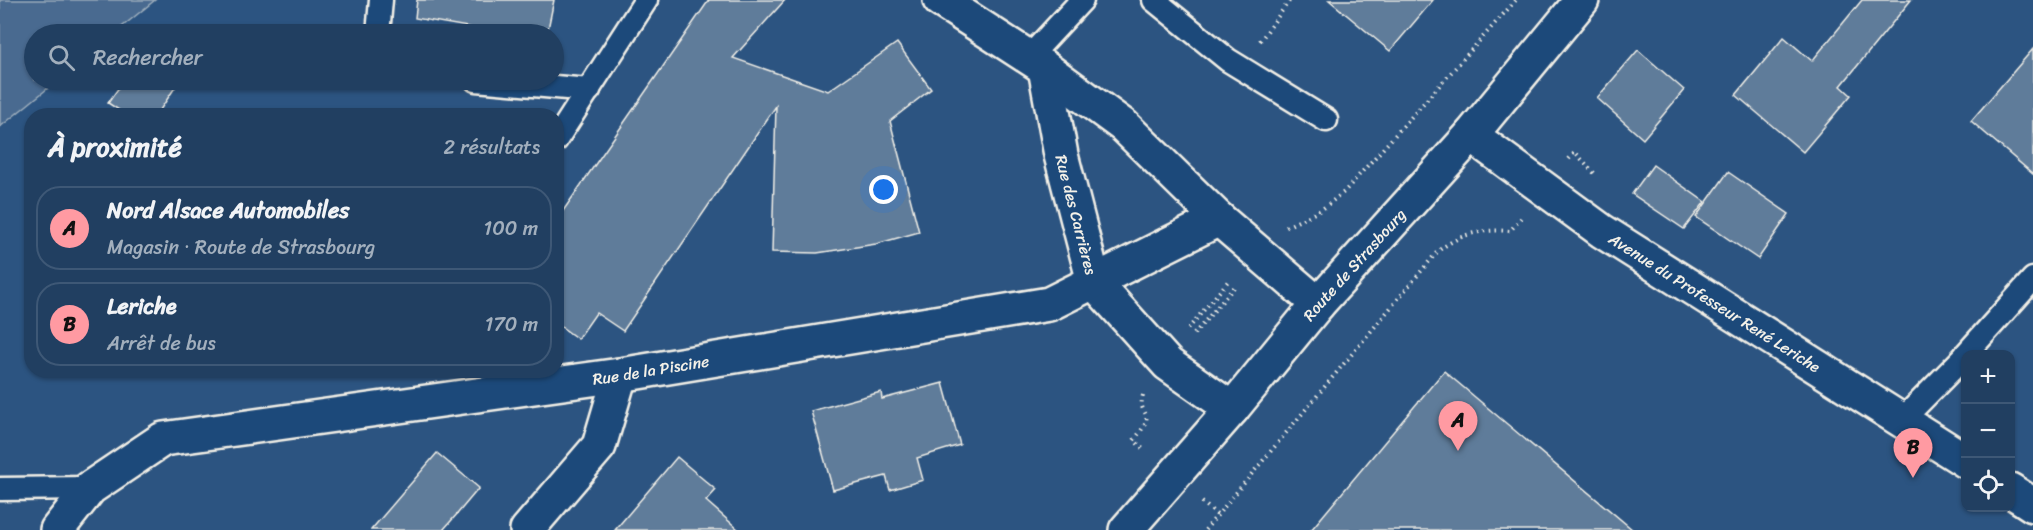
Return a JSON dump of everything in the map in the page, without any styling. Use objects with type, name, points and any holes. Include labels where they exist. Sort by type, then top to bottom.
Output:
[{"type":"street","points":[[940,0],[1037,62],[1124,126],[1219,219],[1318,304]]},
{"type":"street","name":"Route de Strasbourg","points":[[1126,530],[1232,409],[1318,304],[1471,135],[1582,0]]},
{"type":"street","name":"Rue des Carrières","points":[[1037,62],[1094,282],[1168,364],[1232,409]]},
{"type":"street","name":"Avenue du Professeur René Leriche","points":[[1471,135],[1602,231],[1961,458]]},
{"type":"street","name":"Rue de la Piscine","points":[[57,530],[90,488],[163,439],[620,375],[1049,304],[1219,219]]},
{"type":"street","points":[[527,530],[599,446],[620,375]]},
{"type":"street","points":[[2015,493],[2033,505]]},
{"type":"lane","points":[[379,24],[381,0]]},
{"type":"lane","points":[[564,128],[646,0]]},
{"type":"lane","points":[[1037,62],[1082,0]]},
{"type":"lane","points":[[1154,0],[1203,42],[1240,68],[1326,120]]},
{"type":"lane","points":[[564,88],[589,90]]},
{"type":"lane","points":[[1970,350],[2033,279]]},
{"type":"lane","points":[[1901,421],[1961,360]]},
{"type":"lane","points":[[0,489],[90,488]]},
{"type":"path","points":[[1240,68],[1290,0]]},
{"type":"path","points":[[1282,230],[1289,224],[1321,210],[1344,192],[1516,0]]},
{"type":"path","points":[[1204,530],[1438,251],[1464,234],[1490,230],[1510,231]]},
{"type":"path","points":[[1191,339],[1243,276]]},
{"type":"path","points":[[1184,334],[1230,279]]},
{"type":"shaded area","points":[[0,0],[155,0],[125,24],[24,24],[24,90],[46,90],[0,127]]},
{"type":"building","points":[[417,0],[554,0],[549,24],[450,24],[415,18]]},
{"type":"building","points":[[709,0],[785,0],[733,58],[828,91],[897,43],[931,89],[890,121],[919,232],[876,244],[817,253],[772,252],[776,106],[623,331],[596,313],[578,339],[564,329],[564,209]]},
{"type":"building","points":[[1329,0],[1433,0],[1390,51]]},
{"type":"building","points":[[1862,0],[1911,0],[1841,86],[1851,95],[1803,152],[1736,95],[1784,37],[1812,61]]},
{"type":"building","points":[[2033,49],[2033,174],[1971,121]]},
{"type":"building","points":[[1638,50],[1684,90],[1643,139],[1597,98]]},
{"type":"building","points":[[117,90],[173,90],[161,108],[116,108],[108,103]]},
{"type":"building","points":[[1653,165],[1705,202],[1684,229],[1632,194]]},
{"type":"building","points":[[1728,172],[1789,214],[1758,259],[1696,217]]},
{"type":"building","points":[[1444,371],[1633,530],[1311,530]]},
{"type":"building","points":[[943,383],[960,445],[917,458],[923,480],[890,490],[886,476],[833,490],[811,411],[881,392],[882,399]]},
{"type":"building","points":[[437,453],[479,488],[458,513],[443,530],[371,530]]},
{"type":"building","points":[[677,457],[716,490],[706,501],[739,530],[615,530]]},
{"type":"place","name":"Nord Alsace Automobiles","points":[[1458,451]]},
{"type":"place","name":"Leriche","points":[[1913,478]]}]
